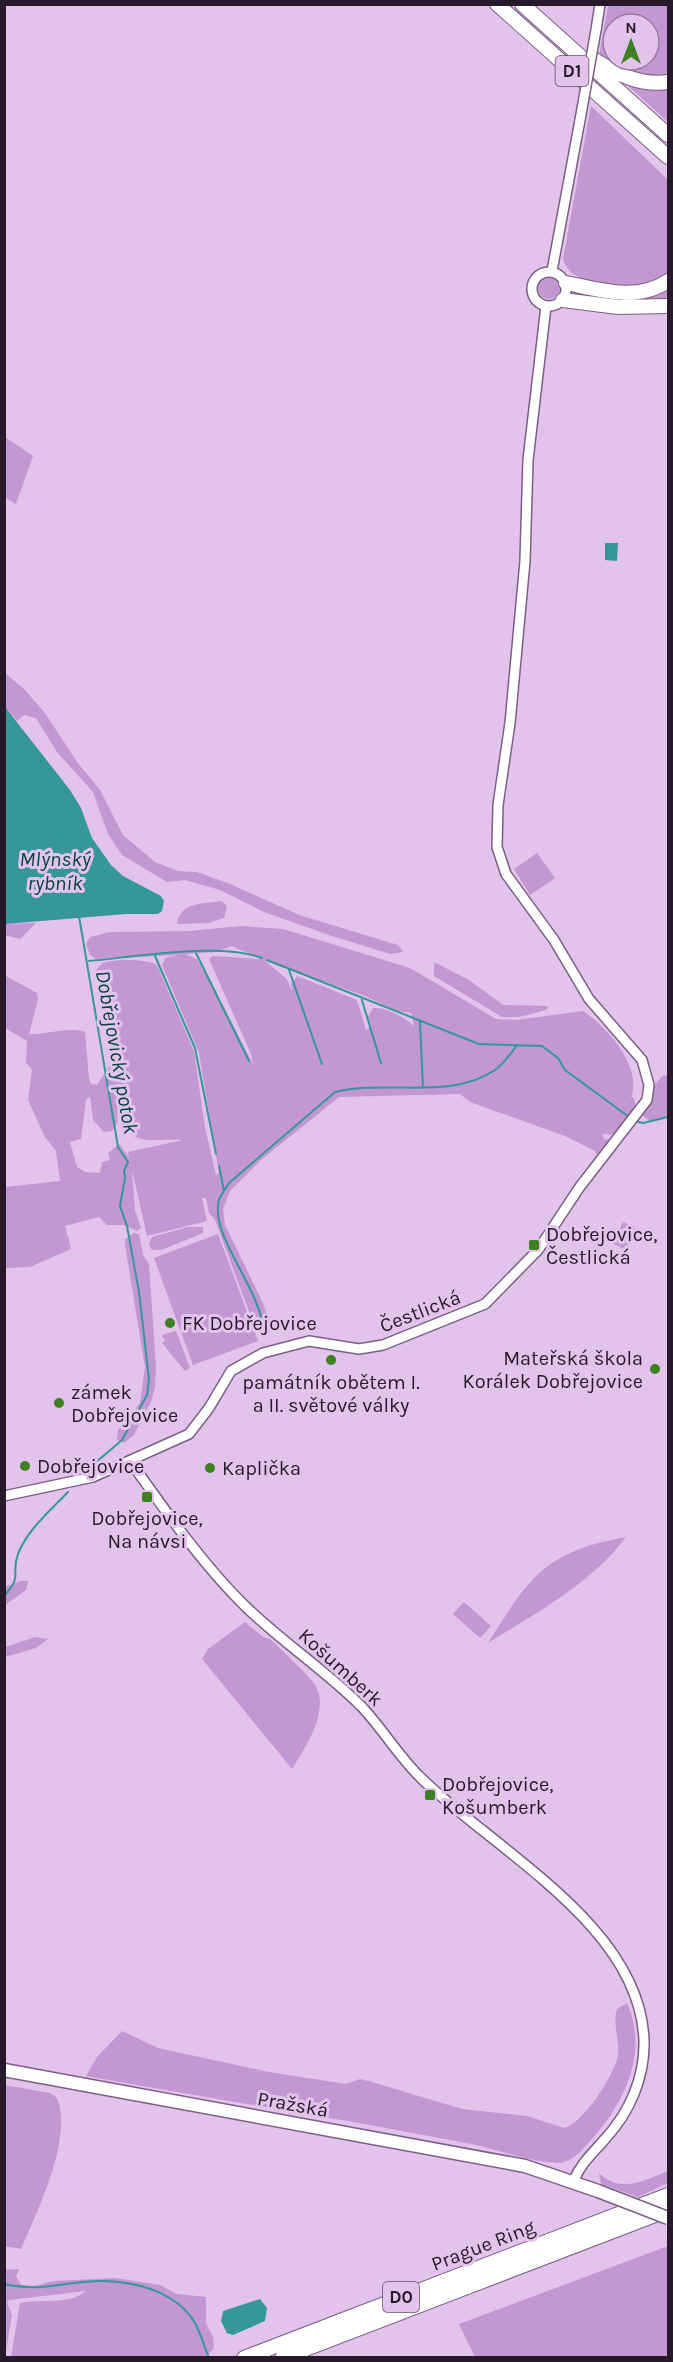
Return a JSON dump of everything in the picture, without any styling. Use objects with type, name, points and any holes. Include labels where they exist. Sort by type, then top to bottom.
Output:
[{"type":"highway","name":"D1","points":[[497,4],[669,157]]},
{"type":"highway","name":"D1","points":[[522,4],[669,135]]},
{"type":"highway","points":[[564,41],[628,78],[652,83],[669,82]]},
{"type":"highway","points":[[646,137],[669,169]]},
{"type":"highway","points":[[566,283],[621,293],[641,293],[669,281]]},
{"type":"highway","points":[[563,300],[618,307],[669,306]]},
{"type":"highway","name":"Prague Ring","points":[[244,2358],[669,2195]]},
{"type":"highway","name":"Prague Ring","points":[[282,2358],[669,2210]]},
{"type":"main road","name":"Pražská","points":[[4,2070],[525,2166],[574,2181],[669,2218]]},
{"type":"street","points":[[552,271],[600,4]]},
{"type":"street","points":[[552,271],[560,275],[566,283],[563,300],[555,305],[546,306],[536,300],[532,285],[540,274],[552,271]]},
{"type":"street","name":"Čestlická","points":[[4,1496],[93,1477],[189,1434],[209,1408],[231,1371],[263,1353],[309,1341],[359,1349],[382,1345],[485,1304],[538,1250],[579,1188],[634,1120],[647,1100],[648,1077],[642,1060],[634,1048],[589,999],[554,940],[513,885],[502,866],[497,847],[498,805],[510,723],[525,561],[528,460],[546,306]]},
{"type":"street","name":"Košumberk","points":[[130,1461],[194,1552],[242,1603],[360,1706],[419,1776],[546,1882],[609,1947],[623,1966],[634,1988],[644,2040],[642,2066],[636,2091],[624,2116],[579,2167],[574,2181]]},
{"type":"shaded area","points":[[608,5],[668,5],[668,76],[630,72],[661,72],[661,12],[607,12]]},
{"type":"shaded area","points":[[627,85],[649,88],[668,87],[668,122]]},
{"type":"shaded area","points":[[591,106],[668,180],[668,272],[642,286],[629,288],[594,284],[574,274],[567,268],[563,259]]},
{"type":"shaded area","points":[[549,277],[557,280],[560,288],[557,296],[549,299],[541,296],[538,288],[541,280]]},
{"type":"shaded area","points":[[668,288],[668,300],[624,302],[568,294],[569,291],[633,299],[657,294]]},
{"type":"shaded area","points":[[5,437],[33,456],[16,504],[5,497]]},
{"type":"shaded area","points":[[4,672],[25,690],[45,713],[77,762],[100,790],[123,835],[155,862],[178,871],[197,872],[299,915],[398,945],[403,952],[390,954],[329,935],[264,912],[220,890],[185,880],[167,882],[122,855],[108,834],[93,792],[57,752],[36,718],[24,715],[17,721],[5,707]]},
{"type":"shaded area","points":[[537,853],[555,878],[530,895],[514,869]]},
{"type":"shaded area","points":[[221,901],[227,906],[224,918],[208,923],[177,924],[182,912],[187,908]]},
{"type":"shaded area","points":[[36,923],[20,939],[5,935],[4,924]]},
{"type":"shaded area","points":[[241,926],[283,929],[410,968],[496,1019],[516,1020],[583,1011],[602,1027],[620,1048],[632,1073],[631,1097],[634,1098],[636,1107],[616,1135],[602,1134],[604,1139],[611,1140],[598,1158],[595,1151],[565,1136],[470,1102],[460,1094],[339,1097],[261,1160],[230,1191],[223,1209],[225,1225],[268,1318],[266,1338],[256,1330],[215,1220],[209,1213],[206,1198],[202,1198],[207,1221],[147,1236],[132,1170],[135,1210],[141,1228],[137,1231],[123,1225],[107,1225],[99,1217],[65,1226],[71,1249],[30,1267],[5,1268],[5,1187],[60,1181],[56,1151],[45,1137],[28,1100],[32,1070],[26,1063],[27,1041],[5,1028],[4,975],[37,993],[38,999],[29,1034],[73,1030],[85,1032],[89,1079],[91,1084],[97,1085],[111,1064],[96,971],[102,964],[122,960],[139,960],[157,965],[194,1051],[205,1127],[216,1175],[219,1173],[199,1053],[162,965],[165,958],[178,955],[96,959],[90,955],[86,944],[90,937],[110,932],[189,931]],"holes":[[[231,946],[262,959],[213,956],[209,959],[251,1054],[253,1064],[210,980],[197,959],[185,954],[216,952]],[[265,961],[365,996],[396,1011],[411,1013],[414,1026],[395,1013],[373,1008],[368,1017],[369,1028],[366,1030],[357,1000],[297,976],[291,984],[292,992],[287,979]],[[90,1096],[93,1120],[104,1132],[112,1131],[117,1124],[118,1106],[122,1120],[133,1136],[149,1140],[183,1140],[128,1152],[129,1157],[119,1144],[108,1153],[110,1160],[102,1162],[100,1173],[85,1172],[77,1167],[70,1142],[81,1139],[86,1100]]]},
{"type":"shaded area","points":[[434,962],[469,980],[503,1005],[548,1006],[546,1010],[519,1017],[502,1017],[434,976]]},
{"type":"shaded area","points":[[663,1075],[668,1076],[668,1117],[649,1121],[639,1112],[649,1092]]},
{"type":"shaded area","points":[[623,1222],[635,1227],[625,1249],[613,1244]]},
{"type":"shaded area","points":[[188,1227],[203,1227],[203,1233],[161,1250],[152,1250],[149,1245],[152,1237]]},
{"type":"shaded area","points":[[134,1233],[139,1234],[143,1255],[149,1264],[156,1368],[151,1402],[134,1435],[124,1443],[117,1440],[118,1430],[140,1403],[145,1367],[125,1245],[125,1239]]},
{"type":"shaded area","points":[[218,1234],[258,1341],[193,1365],[154,1258]]},
{"type":"shaded area","points":[[176,1331],[190,1368],[185,1371],[162,1343],[165,1341],[162,1335]]},
{"type":"shaded area","points":[[626,1537],[597,1569],[580,1583],[488,1643],[528,1584],[542,1571],[557,1560],[576,1551]]},
{"type":"shaded area","points":[[20,1581],[28,1581],[26,1590],[5,1605],[5,1587]]},
{"type":"shaded area","points":[[464,1602],[491,1626],[480,1638],[453,1614]]},
{"type":"shaded area","points":[[245,1622],[263,1637],[270,1639],[316,1686],[320,1707],[318,1718],[309,1740],[292,1769],[202,1659],[208,1649]]},
{"type":"shaded area","points":[[36,1637],[48,1639],[36,1648],[5,1657],[5,1647]]},
{"type":"shaded area","points":[[627,2003],[633,2021],[635,2039],[630,2075],[604,2125],[576,2156],[564,2162],[545,2162],[423,2135],[86,2076],[97,2057],[122,2031],[158,2048],[269,2072],[346,2084],[360,2079],[462,2109],[527,2116],[564,2128],[580,2118],[589,2108],[611,2074],[618,2055],[617,2009]]},
{"type":"shaded area","points":[[4,2085],[50,2093],[57,2098],[61,2114],[61,2133],[51,2174],[21,2249],[5,2246]]},
{"type":"shaded area","points":[[668,2171],[668,2183],[638,2197],[601,2184],[599,2173],[616,2183],[624,2184],[642,2181]]},
{"type":"shaded area","points":[[668,2246],[668,2357],[475,2357],[459,2324]]},
{"type":"shaded area","points":[[19,2269],[16,2276],[21,2285],[34,2286],[53,2281],[115,2278],[160,2285],[177,2294],[206,2297],[206,2323],[213,2337],[214,2349],[203,2358],[11,2357],[20,2303],[63,2300],[79,2296],[86,2291],[9,2300],[7,2302],[12,2315],[5,2357],[5,2270]]},
{"type":"water","points":[[605,543],[618,543],[617,561],[605,560]]},
{"type":"water","name":"Mlýnský rybník","points":[[5,707],[70,790],[81,808],[92,838],[111,865],[123,876],[161,896],[164,901],[162,911],[158,914],[126,914],[5,924]]},
{"type":"water","points":[[260,2299],[267,2308],[265,2321],[233,2335],[227,2333],[221,2321],[223,2311]]},
{"type":"waterway","name":"Dobřejovický potok","points":[[79,916],[118,1147],[128,1162],[124,1171],[120,1206],[127,1226],[139,1292],[149,1379],[147,1395],[122,1440],[88,1469]]},
{"type":"waterway","points":[[89,961],[201,951],[244,953],[262,958]]},
{"type":"waterway","points":[[196,953],[249,1061]]},
{"type":"waterway","points":[[155,956],[195,1048],[216,1154]]},
{"type":"waterway","points":[[267,960],[479,1044],[542,1046],[558,1058],[565,1070],[629,1117]]},
{"type":"waterway","points":[[289,970],[322,1064]]},
{"type":"waterway","points":[[361,997],[381,1063]]},
{"type":"waterway","points":[[420,1022],[423,1088]]},
{"type":"waterway","points":[[264,1336],[262,1319],[256,1301],[229,1247],[218,1215],[219,1200],[229,1183],[335,1092],[375,1087],[417,1088],[458,1085],[495,1070],[517,1045]]},
{"type":"waterway","points":[[633,1121],[643,1123],[668,1117]]},
{"type":"waterway","points":[[219,1166],[224,1191]]},
{"type":"waterway","name":"Dobřejovický potok","points":[[4,1596],[14,1583],[16,1561],[22,1545],[40,1521],[68,1492]]},
{"type":"waterway","points":[[4,2284],[30,2287],[101,2281],[128,2283],[154,2290],[178,2303],[187,2312],[197,2327],[209,2358]]},
{"type":"place","name":"Dobřejovice, Čestlická","points":[[534,1245]]},
{"type":"place","name":"FK Dobřejovice","points":[[170,1323]]},
{"type":"place","name":"památník obětem I. a II. světové války","points":[[331,1360]]},
{"type":"place","name":"Mateřská škola Korálek Dobřejovice","points":[[655,1369]]},
{"type":"place","name":"zámek Dobřejovice","points":[[59,1403]]},
{"type":"place","name":"Dobřejovice","points":[[25,1466]]},
{"type":"place","name":"Kaplička","points":[[210,1468]]},
{"type":"place","name":"Dobřejovice, Na návsi","points":[[147,1497]]},
{"type":"place","name":"Dobřejovice, Košumberk","points":[[430,1795]]}]
